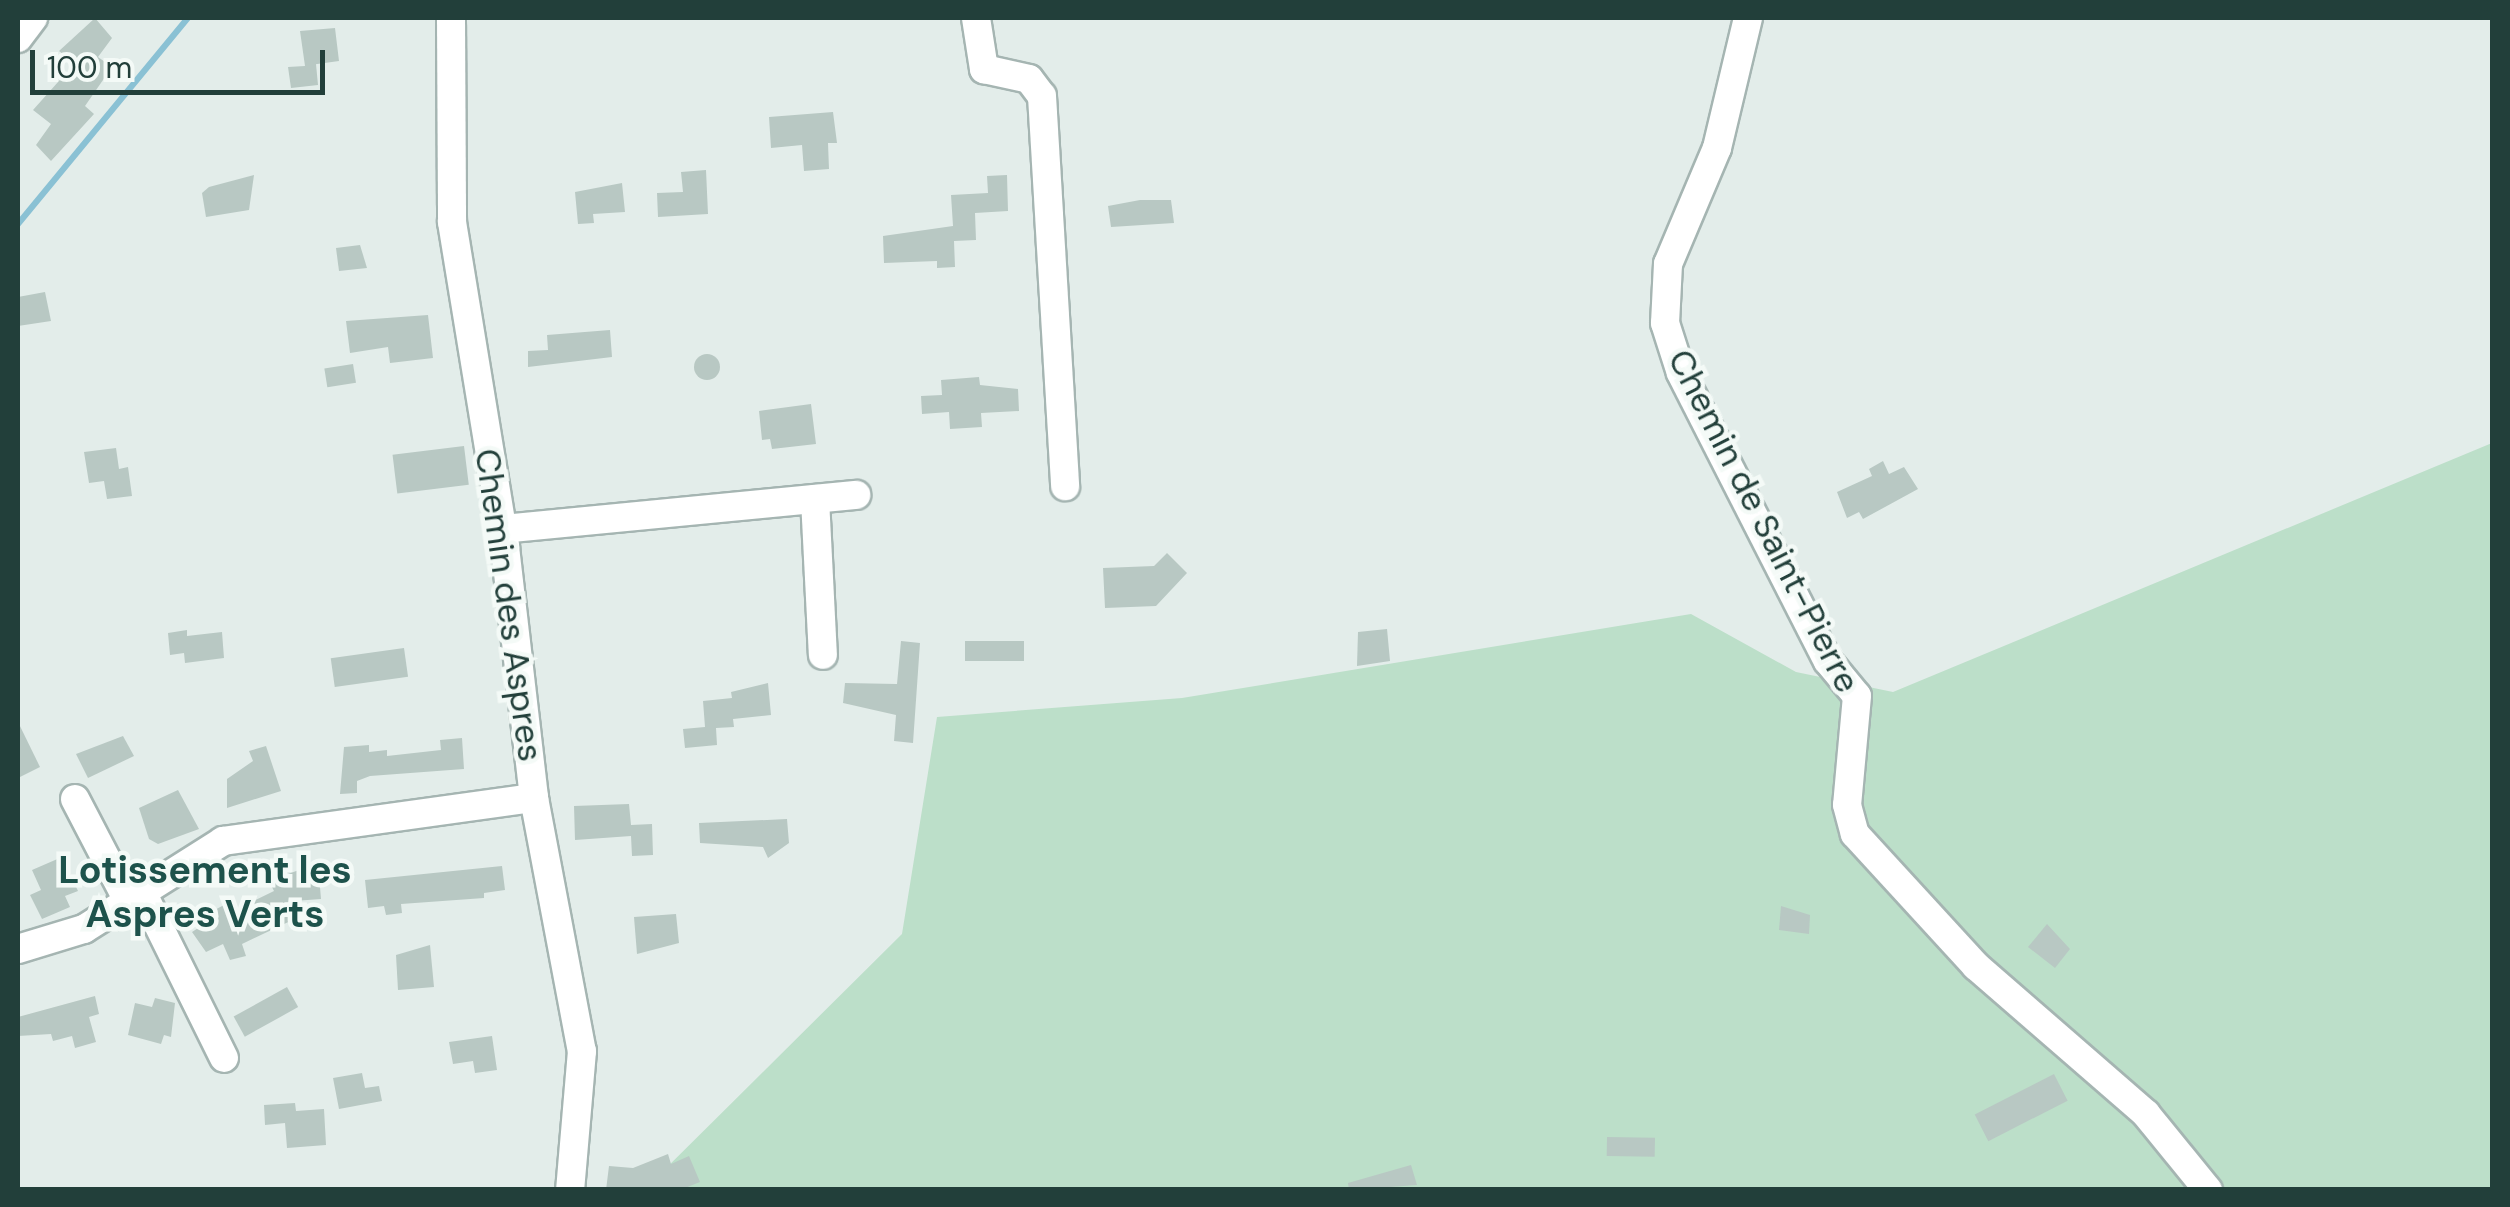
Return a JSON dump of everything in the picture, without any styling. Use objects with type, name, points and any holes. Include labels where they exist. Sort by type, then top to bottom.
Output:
[{"type":"street","points":[[18,38],[33,18]]},
{"type":"street","name":"Chemin des Aspres","points":[[451,18],[452,222],[502,529],[534,798],[582,1051],[570,1190]]},
{"type":"street","points":[[976,18],[989,75],[1028,79],[1042,96],[1065,486]]},
{"type":"street","name":"Chemin de Saint-Pierre","points":[[1748,18],[1717,148],[1668,264],[1666,323],[1680,373],[1773,542],[1828,661],[1858,696],[1848,804],[1855,834],[1976,966],[2146,1114],[2208,1190]]},
{"type":"street","points":[[502,529],[856,495]]},
{"type":"street","points":[[815,500],[822,655]]},
{"type":"street","points":[[18,949],[84,929],[223,842],[534,798]]},
{"type":"street","points":[[75,799],[135,897],[224,1058]]},
{"type":"green space","points":[[2492,443],[2492,1189],[644,1190],[902,934],[937,717],[1182,698],[1691,614],[1796,672],[1893,692]]},
{"type":"building","points":[[95,18],[112,38],[98,57],[112,67],[85,106],[94,114],[51,161],[36,145],[51,124],[33,110],[75,63],[59,51]]},
{"type":"building","points":[[335,28],[339,61],[316,64],[318,85],[291,88],[288,67],[305,66],[300,31]]},
{"type":"building","points":[[833,112],[837,143],[828,143],[829,169],[804,171],[802,145],[771,148],[769,117]]},
{"type":"building","points":[[706,170],[708,214],[658,217],[657,193],[683,192],[681,172]]},
{"type":"building","points":[[254,175],[249,210],[206,217],[202,193],[209,187]]},
{"type":"building","points":[[1007,175],[1008,211],[975,213],[976,240],[954,241],[955,267],[937,268],[937,261],[884,263],[883,236],[953,226],[951,195],[988,193],[987,176]]},
{"type":"building","points":[[622,183],[625,212],[593,214],[594,223],[578,224],[575,192]]},
{"type":"building","points":[[1171,200],[1174,223],[1111,227],[1108,206]]},
{"type":"building","points":[[360,245],[367,268],[339,271],[336,248]]},
{"type":"building","points":[[45,292],[51,321],[18,326],[18,297]]},
{"type":"building","points":[[428,315],[433,358],[390,363],[388,347],[350,353],[346,321]]},
{"type":"building","points":[[610,330],[612,357],[528,367],[528,351],[548,350],[547,335]]},
{"type":"building","points":[[707,354],[716,358],[720,367],[716,376],[707,380],[698,376],[694,367],[698,358]]},
{"type":"building","points":[[353,364],[356,383],[327,387],[324,369]]},
{"type":"building","points":[[979,377],[980,385],[1018,389],[1019,411],[981,413],[982,427],[950,429],[949,412],[922,414],[921,396],[942,395],[941,380]]},
{"type":"building","points":[[811,404],[816,444],[772,449],[770,439],[762,440],[759,411]]},
{"type":"building","points":[[464,446],[469,485],[397,493],[393,455]]},
{"type":"building","points":[[116,448],[119,469],[128,467],[132,496],[107,499],[104,481],[89,483],[84,452]]},
{"type":"building","points":[[1883,461],[1889,474],[1904,467],[1918,489],[1863,519],[1859,512],[1847,518],[1837,492],[1872,476],[1869,469]]},
{"type":"building","points":[[1167,553],[1187,573],[1156,606],[1105,608],[1103,568],[1154,566]]},
{"type":"building","points":[[1387,629],[1390,661],[1357,666],[1358,632]]},
{"type":"building","points":[[187,630],[187,636],[222,632],[224,658],[185,663],[184,653],[170,655],[168,633]]},
{"type":"building","points":[[901,641],[920,643],[913,743],[894,741],[896,715],[843,703],[845,683],[897,684]]},
{"type":"building","points":[[965,641],[1024,641],[1024,661],[965,661]]},
{"type":"building","points":[[404,648],[408,677],[335,687],[331,658]]},
{"type":"building","points":[[768,683],[771,715],[733,719],[734,727],[716,728],[717,745],[685,748],[683,729],[705,727],[703,701],[732,698],[731,692]]},
{"type":"building","points":[[18,722],[40,767],[18,778]]},
{"type":"building","points":[[123,736],[134,756],[88,778],[76,754]]},
{"type":"building","points":[[462,738],[464,769],[370,776],[357,781],[357,793],[340,794],[344,747],[369,745],[369,752],[387,750],[387,756],[441,750],[440,740]]},
{"type":"building","points":[[266,746],[281,791],[227,808],[227,779],[253,761],[249,751]]},
{"type":"building","points":[[178,790],[199,829],[158,844],[149,839],[139,808]]},
{"type":"building","points":[[629,804],[631,825],[652,824],[653,855],[632,856],[631,836],[575,840],[574,806]]},
{"type":"building","points":[[787,819],[789,843],[768,858],[763,847],[700,843],[699,823]]},
{"type":"building","points":[[62,857],[78,891],[65,896],[70,907],[42,919],[30,895],[41,890],[32,870]]},
{"type":"building","points":[[318,863],[321,899],[294,901],[301,916],[242,944],[246,956],[230,960],[223,944],[206,952],[192,932],[212,919],[209,913],[224,905],[239,908],[274,891],[269,881]]},
{"type":"building","points":[[502,866],[505,890],[484,893],[484,898],[401,904],[402,913],[386,915],[384,906],[368,908],[365,880]]},
{"type":"building","points":[[1781,906],[1810,915],[1809,934],[1779,930]]},
{"type":"building","points":[[676,914],[679,943],[637,954],[634,917]]},
{"type":"building","points":[[2047,924],[2070,949],[2055,968],[2028,947]]},
{"type":"building","points":[[430,945],[434,987],[398,990],[396,955]]},
{"type":"building","points":[[287,987],[298,1007],[245,1037],[234,1017]]},
{"type":"building","points":[[95,996],[99,1014],[89,1017],[96,1042],[75,1048],[72,1036],[53,1041],[51,1034],[18,1036],[18,1017]]},
{"type":"building","points":[[155,998],[175,1003],[171,1037],[164,1035],[161,1044],[128,1035],[135,1003],[152,1007]]},
{"type":"building","points":[[492,1036],[497,1070],[475,1073],[473,1061],[453,1064],[449,1042]]},
{"type":"building","points":[[362,1073],[365,1088],[379,1086],[382,1101],[339,1109],[333,1078]]},
{"type":"building","points":[[2054,1074],[2068,1101],[1988,1141],[1975,1114]]},
{"type":"building","points":[[295,1103],[296,1111],[324,1109],[326,1145],[287,1148],[285,1123],[265,1125],[264,1105]]},
{"type":"building","points":[[1607,1137],[1655,1138],[1655,1157],[1607,1156]]},
{"type":"building","points":[[668,1154],[671,1164],[689,1156],[700,1182],[680,1190],[606,1190],[609,1166],[633,1168]]},
{"type":"building","points":[[1411,1165],[1417,1185],[1349,1190],[1348,1183]]},
{"type":"waterway","points":[[18,224],[188,18]]},
{"type":"district","name":"Lotissement les Aspres Verts","points":[[205,893]]}]
